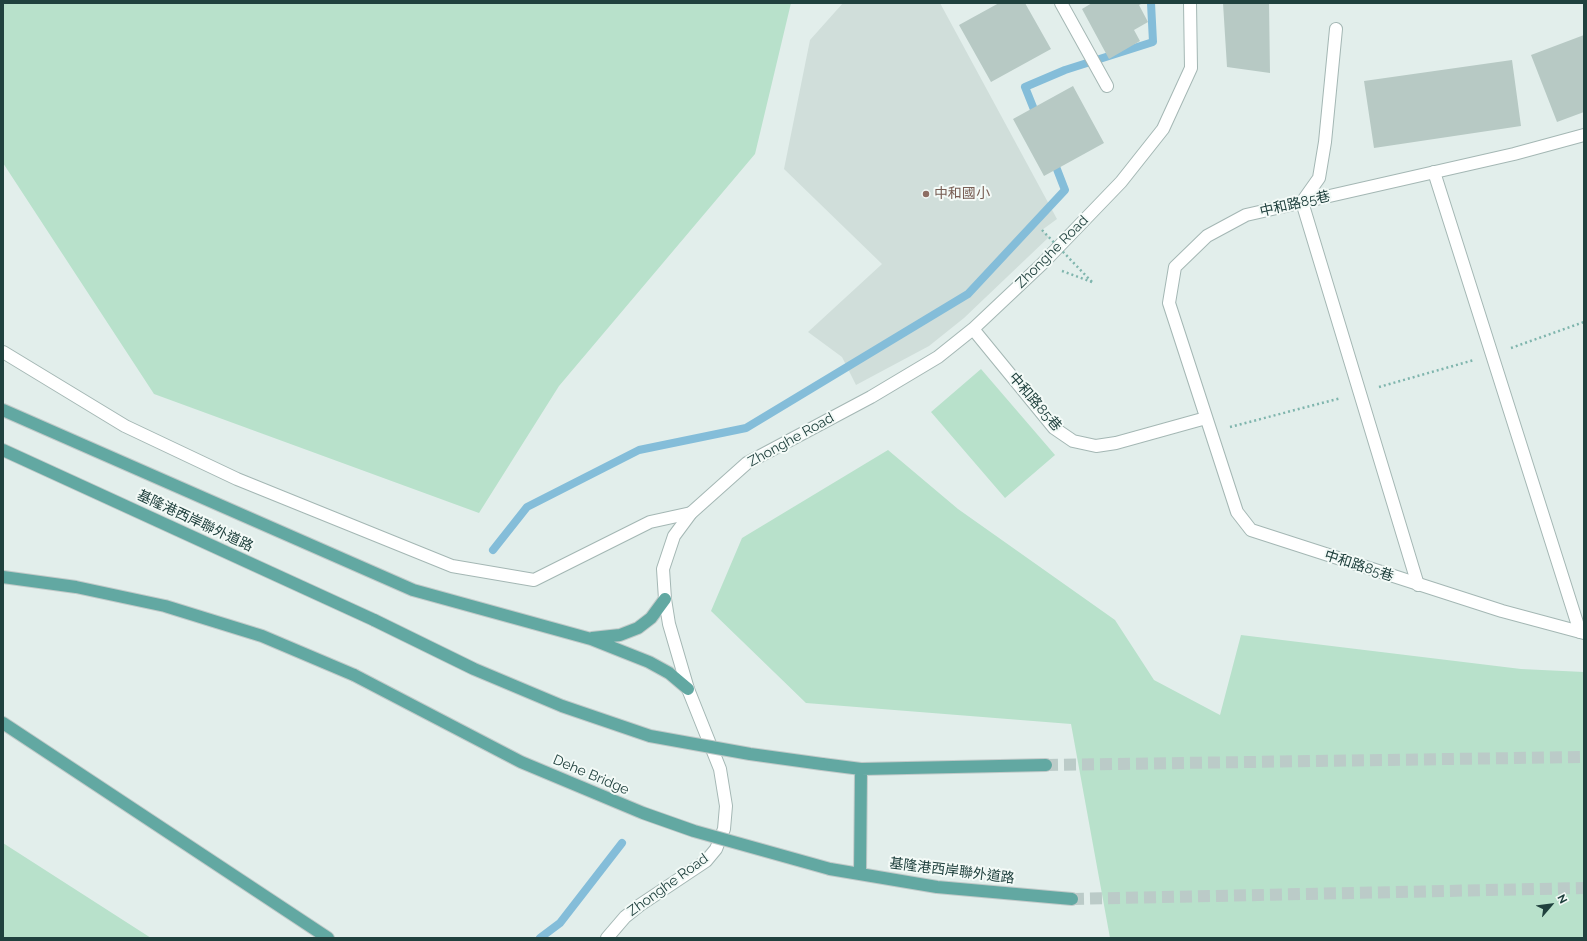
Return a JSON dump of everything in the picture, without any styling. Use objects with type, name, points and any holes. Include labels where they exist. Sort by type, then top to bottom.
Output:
[{"type":"main road","points":[[3,410],[413,590],[591,639],[649,662],[669,673],[688,689]]},
{"type":"main road","name":"基隆港西岸聯外道路","points":[[3,450],[374,620],[474,669],[554,703],[650,736],[750,754],[861,769]]},
{"type":"main road","name":"Dehe Bridge","points":[[3,577],[76,587],[165,606],[262,636],[354,675],[521,762],[642,813],[694,831],[830,869]]},
{"type":"main road","points":[[591,639],[620,635],[638,628],[651,618],[665,599]]},
{"type":"main road","points":[[3,723],[328,938]]},
{"type":"main road","points":[[860,874],[861,769],[1046,765]]},
{"type":"main road","name":"基隆港西岸聯外道路","points":[[830,869],[937,887],[1072,899]]},
{"type":"street","points":[[1061,3],[1104,81]]},
{"type":"street","name":"Zhonghe Road","points":[[607,938],[624,917],[640,904],[706,861],[716,849],[724,829],[726,806],[720,769],[688,689],[669,624],[665,599],[663,569],[674,536],[691,513],[747,463],[871,397],[938,357],[973,329],[1042,264],[1121,182],[1163,129],[1190,68],[1190,3]]},
{"type":"street","points":[[1336,29],[1325,142],[1319,178],[1302,202],[1418,585]]},
{"type":"street","name":"中和路85巷","points":[[1582,632],[1502,611],[1252,530],[1237,512],[1210,433],[1169,303],[1175,267],[1207,236],[1246,215],[1434,172],[1584,135]]},
{"type":"street","points":[[1434,172],[1582,632]]},
{"type":"street","name":"中和路85巷","points":[[973,329],[1054,428],[1073,441],[1096,446],[1116,444],[1206,418]]},
{"type":"street","points":[[3,352],[132,429],[237,479],[452,566],[534,580],[650,522],[691,513]]},
{"type":"path","points":[[1042,230],[1092,282],[1042,264]]},
{"type":"path","points":[[1210,433],[1360,393],[1442,368],[1494,355],[1584,322]]},
{"type":"shaded area","name":"中和國小","points":[[843,3],[940,3],[1057,219],[1042,230],[1049,237],[964,318],[929,346],[856,385],[842,357],[808,332],[882,264],[784,169],[810,40]]},
{"type":"green space","points":[[3,3],[791,3],[755,154],[559,386],[479,513],[154,394],[3,163]]},
{"type":"green space","points":[[981,369],[1055,455],[1005,498],[931,412]]},
{"type":"green space","points":[[888,450],[958,509],[1115,620],[1154,680],[1220,715],[1241,635],[1521,669],[1584,672],[1584,938],[1110,938],[1071,724],[806,703],[711,611],[742,538]]},
{"type":"green space","points":[[3,843],[151,938],[3,938]]},
{"type":"building","points":[[999,3],[1025,3],[1051,49],[991,82],[959,25]]},
{"type":"building","points":[[1092,3],[1143,3],[1139,5],[1148,22],[1134,30],[1140,41],[1109,59],[1082,9]]},
{"type":"building","points":[[1223,3],[1269,3],[1270,73],[1227,67]]},
{"type":"building","points":[[1584,35],[1584,112],[1557,122],[1531,55]]},
{"type":"building","points":[[1512,60],[1521,126],[1374,148],[1364,81]]},
{"type":"building","points":[[1073,86],[1104,143],[1044,176],[1013,119]]},
{"type":"waterway","points":[[1037,117],[1025,87],[1065,70],[1153,42],[1151,3]]},
{"type":"waterway","points":[[493,550],[527,507],[639,450],[746,428],[968,294],[1065,190],[1053,159]]},
{"type":"waterway","points":[[540,938],[560,923],[622,843]]},
{"type":"tunnel","points":[[1046,765],[1584,757]]},
{"type":"tunnel","points":[[1072,899],[1584,888]]},
{"type":"place","name":"中和國小","points":[[926,194]]}]
